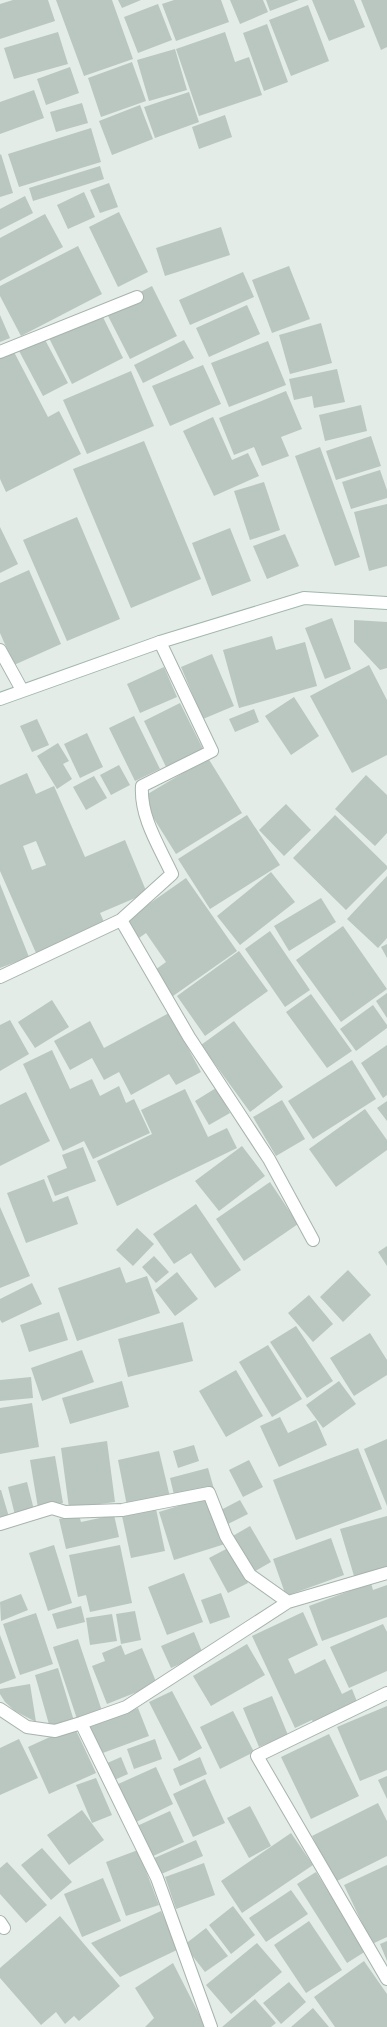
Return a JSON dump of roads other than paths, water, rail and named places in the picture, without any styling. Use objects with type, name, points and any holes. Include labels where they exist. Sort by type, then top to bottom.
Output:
[{"type":"street","points":[[1,347],[137,297]]},
{"type":"street","points":[[0,699],[160,642],[304,598],[387,603]]},
{"type":"street","points":[[0,977],[121,920],[172,874],[143,811],[141,799],[142,786],[212,751],[160,642]]},
{"type":"street","points":[[0,650],[22,690]]},
{"type":"street","points":[[121,920],[189,1037],[269,1159],[313,1240]]},
{"type":"street","points":[[0,1524],[52,1508],[65,1512],[122,1510],[209,1494],[226,1536],[250,1575],[288,1602]]},
{"type":"street","points":[[0,1709],[27,1727],[56,1732],[126,1707],[288,1602],[387,1573]]},
{"type":"street","points":[[387,1693],[257,1756],[387,1979]]},
{"type":"street","points":[[81,1723],[157,1878],[211,2027]]}]
